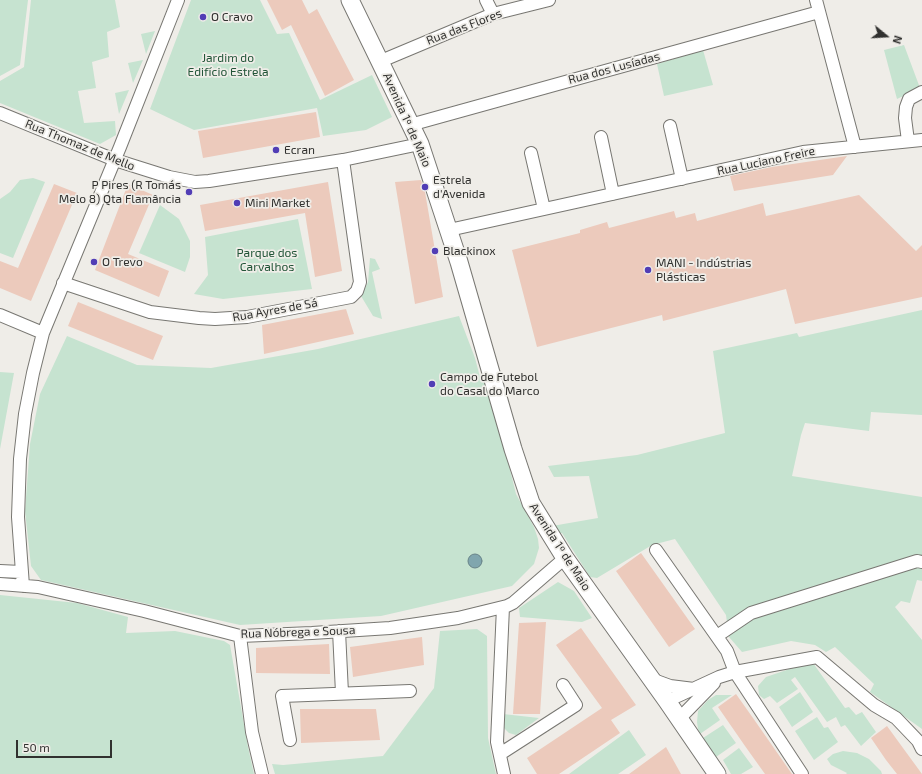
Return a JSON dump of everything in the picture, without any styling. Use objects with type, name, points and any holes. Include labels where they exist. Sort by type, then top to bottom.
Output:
[{"type":"street","points":[[23,586],[18,511],[20,459],[25,414],[43,333],[115,160],[178,0]]},
{"type":"street","name":"Avenida 1º de Maio","points":[[350,0],[381,61],[410,126],[420,144],[449,230],[531,503],[565,558],[668,701],[714,773]]},
{"type":"street","points":[[486,0],[493,14]]},
{"type":"street","name":"Rua das Flores","points":[[381,61],[493,14],[549,0]]},
{"type":"street","points":[[816,0],[855,147]]},
{"type":"street","name":"Rua dos Lusíadas","points":[[410,126],[576,78],[819,12]]},
{"type":"street","points":[[908,141],[905,118],[906,106],[909,99],[922,92]]},
{"type":"street","name":"Rua Thomaz de Mello","points":[[0,113],[115,160],[169,177],[195,182],[209,182],[343,160],[420,144]]},
{"type":"street","points":[[670,126],[682,179]]},
{"type":"street","points":[[601,137],[613,194]]},
{"type":"street","name":"Rua Luciano Freire","points":[[449,230],[803,152],[922,140]]},
{"type":"street","points":[[531,153],[544,210]]},
{"type":"street","name":"Rua Ayres de Sá","points":[[63,283],[150,312],[199,318],[247,317],[351,296],[357,291],[360,282],[343,160]]},
{"type":"street","points":[[0,315],[43,333]]},
{"type":"street","points":[[656,550],[727,651],[735,672],[802,774]]},
{"type":"street","name":"Rua Nóbrega e Sousa","points":[[0,584],[38,587],[136,609],[240,636],[390,628],[458,618],[503,607],[513,603],[565,558]]},
{"type":"street","points":[[717,636],[751,612],[917,561],[922,562]]},
{"type":"street","points":[[0,571],[21,572]]},
{"type":"street","points":[[503,607],[497,742],[504,774]]},
{"type":"street","points":[[338,631],[342,693]]},
{"type":"street","points":[[240,636],[252,732],[262,774]]},
{"type":"street","points":[[668,701],[719,677],[735,672],[817,657],[874,705],[896,718],[918,741],[922,748]]},
{"type":"street","points":[[679,719],[719,677]]},
{"type":"street","points":[[651,679],[670,686],[694,689]]},
{"type":"street","points":[[500,754],[576,705],[563,685]]},
{"type":"street","points":[[290,740],[282,696],[410,691]]},
{"type":"green space","points":[[0,0],[28,0],[20,65],[0,76]]},
{"type":"green space","points":[[31,0],[115,0],[120,27],[107,32],[109,57],[92,62],[96,88],[78,91],[84,123],[115,121],[116,135],[100,144],[0,103],[0,81],[24,67]]},
{"type":"green space","name":"Jardim do Edifício Estrela","points":[[191,0],[260,0],[277,34],[289,33],[320,100],[372,75],[392,117],[366,130],[323,136],[317,108],[194,130],[150,109]]},
{"type":"green space","points":[[155,31],[146,54],[141,34]]},
{"type":"green space","points":[[904,45],[920,88],[897,99],[884,50]]},
{"type":"green space","points":[[703,50],[713,85],[664,96],[657,64]]},
{"type":"green space","points":[[143,60],[133,83],[128,63]]},
{"type":"green space","points":[[129,90],[119,114],[115,93]]},
{"type":"green space","points":[[33,178],[45,182],[13,258],[0,253],[0,199],[10,192],[20,180]]},
{"type":"green space","points":[[160,205],[179,219],[190,241],[190,257],[185,272],[139,253]]},
{"type":"green space","name":"Parque dos Carvalhos","points":[[298,219],[312,289],[223,299],[194,294],[208,275],[205,237]]},
{"type":"green space","points":[[370,258],[375,259],[380,269],[372,272],[382,319],[373,316],[361,296],[368,282]]},
{"type":"green space","points":[[922,310],[922,415],[871,412],[869,431],[805,423],[792,476],[922,497],[922,581],[917,580],[910,603],[901,601],[895,607],[922,640],[922,729],[870,692],[874,684],[835,647],[826,652],[815,645],[791,641],[742,652],[729,637],[726,615],[675,539],[652,545],[597,578],[590,577],[562,533],[555,535],[552,526],[598,518],[589,476],[554,477],[548,466],[637,455],[725,433],[713,351],[797,333],[799,337]]},
{"type":"green space","points":[[459,316],[475,358],[480,377],[487,376],[516,494],[534,527],[538,539],[539,548],[534,564],[512,586],[381,616],[240,625],[41,580],[31,566],[25,511],[30,444],[40,394],[67,336],[137,365],[211,368],[318,349]]},
{"type":"green space","points":[[0,372],[14,373],[0,449]]},
{"type":"green space","points":[[558,582],[574,591],[592,618],[582,622],[520,617],[519,608]]},
{"type":"green space","points":[[0,595],[77,603],[128,617],[126,633],[175,631],[224,641],[230,645],[254,774],[0,774]]},
{"type":"green space","points":[[477,629],[487,636],[488,738],[496,774],[275,774],[272,764],[283,765],[383,756],[434,688],[440,631]]},
{"type":"green space","points":[[807,663],[813,663],[845,708],[849,707],[856,715],[862,712],[876,732],[861,746],[845,725],[841,727],[836,717],[827,722],[795,677],[791,680],[798,689],[777,703],[770,696],[764,699],[759,695],[758,686],[766,677]]},
{"type":"green space","points":[[800,692],[813,712],[792,727],[779,707]]},
{"type":"green space","points":[[716,695],[732,695],[712,708],[720,720],[700,734],[697,722],[698,711],[708,700]]},
{"type":"green space","points":[[503,714],[539,718],[516,735],[509,733],[504,728]]},
{"type":"green space","points":[[817,717],[824,728],[828,727],[838,742],[814,760],[795,731]]},
{"type":"green space","points":[[723,725],[736,743],[716,757],[703,738]]},
{"type":"green space","points":[[629,730],[646,755],[618,774],[569,774]]},
{"type":"green space","points":[[739,748],[753,767],[741,774],[731,774],[723,760]]},
{"type":"green space","points":[[843,751],[857,753],[869,759],[881,771],[882,774],[846,774],[847,773],[831,765],[827,759],[833,754]]},
{"type":"water","points":[[475,554],[480,556],[482,561],[480,566],[475,568],[470,566],[468,561],[470,556]]},
{"type":"building","points":[[267,0],[302,0],[309,14],[317,9],[354,80],[325,96],[291,25],[282,30]]},
{"type":"building","points":[[316,112],[320,137],[203,158],[198,131]]},
{"type":"building","points":[[847,156],[833,175],[734,191],[730,176],[772,167]]},
{"type":"building","points":[[421,180],[425,192],[443,297],[415,304],[395,182]]},
{"type":"building","points":[[328,182],[342,271],[315,277],[305,213],[205,231],[200,205]]},
{"type":"building","points":[[54,184],[77,193],[31,301],[0,288],[0,261],[18,268]]},
{"type":"building","points":[[128,184],[153,195],[128,254],[169,271],[159,297],[95,270]]},
{"type":"building","name":"MANI - Indústrias Plásticas","points":[[859,195],[916,251],[922,245],[922,297],[795,324],[786,289],[663,321],[662,315],[537,347],[512,250],[580,233],[580,230],[607,222],[609,228],[674,211],[676,218],[695,213],[697,221],[763,203],[766,216]]},
{"type":"building","points":[[78,302],[163,336],[153,360],[68,326]]},
{"type":"building","points":[[346,309],[354,334],[264,354],[262,325]]},
{"type":"building","points":[[641,553],[695,629],[669,647],[616,571]]},
{"type":"building","points":[[546,622],[540,714],[513,714],[519,623]]},
{"type":"building","points":[[581,628],[636,705],[611,720],[620,733],[559,774],[537,774],[527,758],[602,708],[556,645]]},
{"type":"building","points":[[422,637],[424,665],[353,677],[350,647]]},
{"type":"building","points":[[329,644],[330,674],[256,673],[256,648]]},
{"type":"building","points":[[736,694],[792,774],[765,774],[745,746],[718,707]]},
{"type":"building","points":[[300,709],[376,709],[380,740],[301,743]]},
{"type":"building","points":[[887,726],[922,774],[897,774],[886,760],[871,738]]},
{"type":"building","points":[[666,747],[681,774],[629,774]]},
{"type":"place","name":"O Cravo","points":[[203,17]]},
{"type":"place","name":"Ecran","points":[[276,150]]},
{"type":"place","name":"Estrela d'Avenida","points":[[425,187]]},
{"type":"place","name":"P Pires (R Tomás Melo 8) Qta Flamância","points":[[189,192]]},
{"type":"place","name":"Mini Market","points":[[237,203]]},
{"type":"place","name":"Blackinox","points":[[435,251]]},
{"type":"place","name":"O Trevo","points":[[94,262]]},
{"type":"place","name":"MANI - Indústrias Plásticas","points":[[648,270]]},
{"type":"place","name":"Campo de Futebol do Casal do Marco","points":[[432,384]]}]
